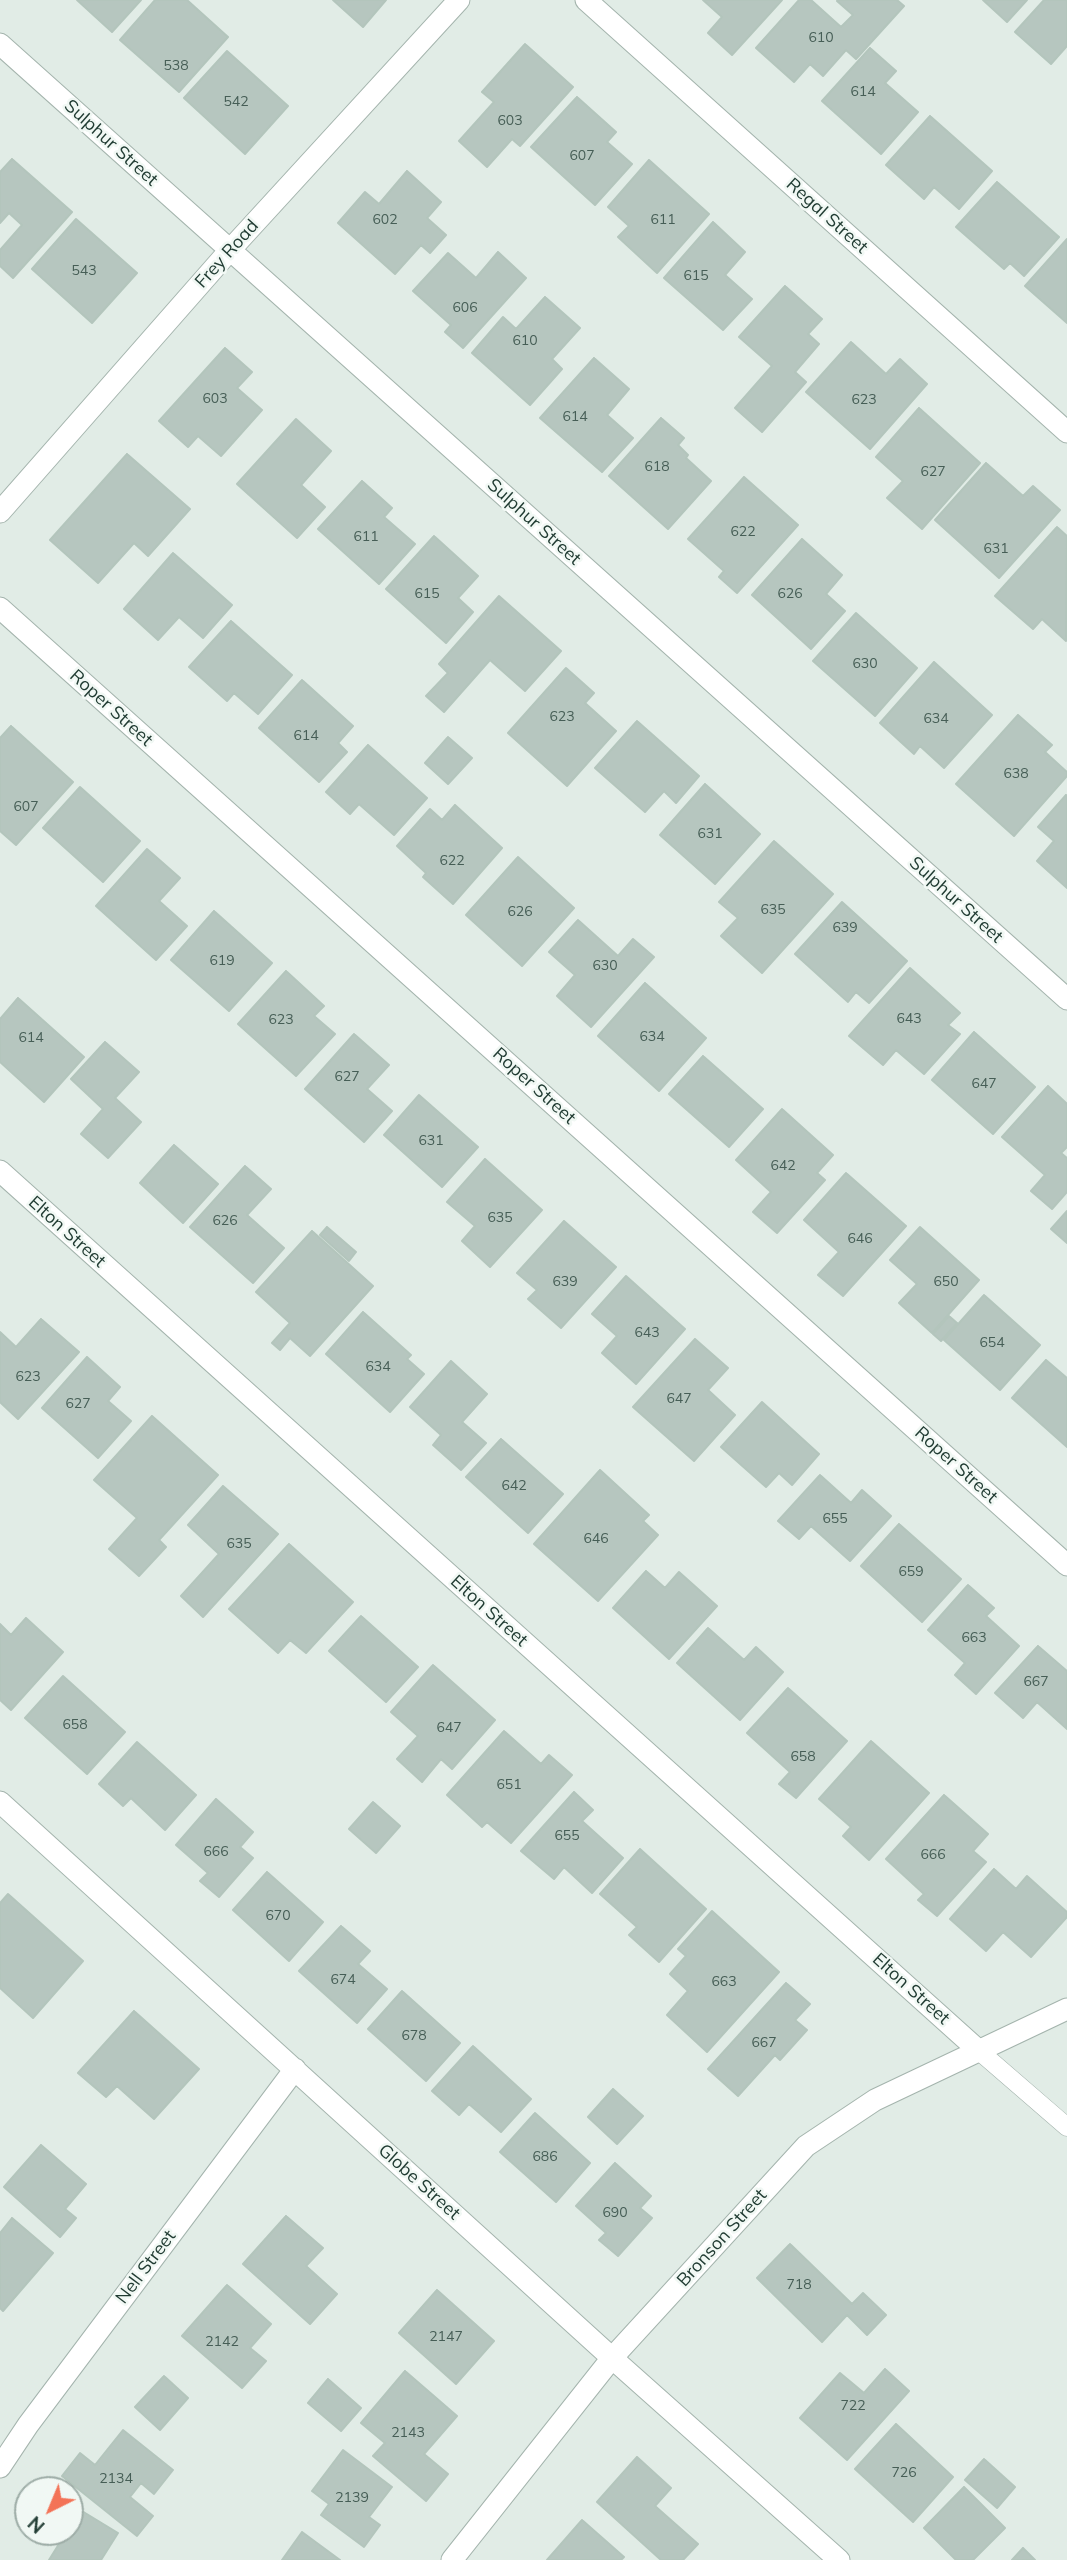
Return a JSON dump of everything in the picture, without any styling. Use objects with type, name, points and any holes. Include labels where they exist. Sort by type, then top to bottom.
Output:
[{"type":"street","name":"Frey Road","points":[[0,512],[230,250],[459,0]]},
{"type":"street","name":"Regal Street","points":[[586,0],[1067,432]]},
{"type":"street","name":"Sulphur Street","points":[[0,44],[1067,999]]},
{"type":"street","name":"Roper Street","points":[[0,608],[1067,1565]]},
{"type":"street","name":"Elton Street","points":[[0,1171],[978,2050]]},
{"type":"street","name":"Globe Street","points":[[0,1802],[612,2358],[839,2560]]},
{"type":"street","name":"Bronson Street","points":[[452,2560],[612,2358],[806,2146],[875,2100],[1067,2009]]},
{"type":"street","name":"Nell Street","points":[[0,2468],[28,2425],[295,2069]]},
{"type":"lane","points":[[978,2050],[1067,2127]]},
{"type":"building","points":[[77,0],[141,0],[112,32]]},
{"type":"building","points":[[155,0],[187,0],[228,37],[179,92],[120,40]]},
{"type":"building","points":[[333,0],[386,0],[363,27]]},
{"type":"building","points":[[703,0],[782,0],[732,55],[708,33],[722,17]]},
{"type":"building","points":[[799,0],[811,0],[841,27],[853,15],[838,0],[897,0],[904,6],[856,59],[846,50],[823,76],[810,64],[794,82],[756,48]]},
{"type":"building","points":[[983,0],[1027,0],[1007,22]]},
{"type":"building","points":[[1044,0],[1067,0],[1067,46],[1051,64],[1015,32]]},
{"type":"building","points":[[525,44],[573,87],[520,146],[512,139],[487,167],[459,141],[494,102],[482,92]]},
{"type":"building","points":[[870,48],[896,71],[885,83],[918,112],[881,154],[822,101]]},
{"type":"building","points":[[227,51],[288,106],[245,154],[184,98]]},
{"type":"building","points":[[577,97],[616,132],[607,142],[632,164],[595,205],[531,147]]},
{"type":"building","points":[[930,116],[992,171],[959,209],[934,187],[924,199],[886,165]]},
{"type":"building","points":[[12,159],[72,212],[13,278],[0,266],[0,250],[22,225],[9,213],[0,223],[0,172]]},
{"type":"building","points":[[649,160],[709,214],[657,273],[618,237],[629,226],[608,207]]},
{"type":"building","points":[[407,171],[441,202],[427,218],[446,235],[430,253],[421,245],[395,274],[338,223],[365,192],[379,204]]},
{"type":"building","points":[[997,182],[1059,237],[1024,276],[1010,263],[1004,269],[956,227]]},
{"type":"building","points":[[76,219],[137,273],[92,323],[32,269]]},
{"type":"building","points":[[713,222],[745,252],[725,275],[752,299],[723,330],[664,278]]},
{"type":"building","points":[[1067,239],[1067,323],[1025,286]]},
{"type":"building","points":[[498,252],[526,278],[463,348],[445,332],[451,325],[413,291],[448,253],[476,278]]},
{"type":"building","points":[[785,286],[822,319],[808,334],[819,344],[795,372],[806,382],[762,432],[735,408],[772,366],[739,337]]},
{"type":"building","points":[[545,297],[580,328],[552,359],[562,369],[530,405],[472,353],[503,317],[516,329]]},
{"type":"building","points":[[851,342],[886,374],[900,359],[927,384],[870,449],[806,392]]},
{"type":"building","points":[[225,348],[252,372],[237,388],[262,410],[221,456],[198,436],[188,447],[159,421]]},
{"type":"building","points":[[594,358],[629,389],[607,415],[633,438],[602,472],[540,418]]},
{"type":"building","points":[[919,408],[980,463],[922,529],[887,498],[903,481],[876,457]]},
{"type":"building","points":[[661,418],[684,438],[678,445],[688,455],[686,458],[711,481],[668,529],[609,476]]},
{"type":"building","points":[[296,419],[331,451],[301,485],[325,507],[297,538],[237,484]]},
{"type":"building","points":[[127,454],[190,509],[148,556],[134,543],[98,583],[50,540]]},
{"type":"building","points":[[986,463],[1023,496],[1033,486],[1060,510],[999,578],[935,520]]},
{"type":"building","points":[[744,477],[798,525],[737,593],[719,577],[724,571],[688,539]]},
{"type":"building","points":[[362,481],[392,508],[384,517],[415,544],[379,584],[318,529]]},
{"type":"building","points":[[1057,527],[1067,536],[1066,641],[1042,619],[1033,629],[995,596]]},
{"type":"building","points":[[434,536],[478,576],[458,598],[473,612],[446,643],[386,589]]},
{"type":"building","points":[[802,539],[842,575],[826,594],[845,611],[811,649],[752,595]]},
{"type":"building","points":[[173,553],[232,605],[203,638],[179,617],[158,640],[124,609]]},
{"type":"building","points":[[499,596],[561,651],[525,691],[490,660],[444,712],[426,696],[448,673],[439,664]]},
{"type":"building","points":[[856,613],[917,668],[875,716],[813,661]]},
{"type":"building","points":[[231,621],[292,675],[258,714],[234,693],[227,701],[189,667]]},
{"type":"building","points":[[934,662],[992,715],[944,768],[920,746],[914,754],[880,723]]},
{"type":"building","points":[[566,668],[594,693],[585,703],[616,731],[567,786],[508,733]]},
{"type":"building","points":[[302,680],[353,726],[338,743],[347,752],[319,782],[259,728]]},
{"type":"building","points":[[1018,715],[1052,745],[1045,752],[1067,772],[1067,776],[1014,836],[956,784]]},
{"type":"building","points":[[637,721],[699,776],[676,803],[664,791],[645,812],[595,768]]},
{"type":"building","points":[[11,726],[73,782],[16,845],[0,831],[0,738]]},
{"type":"building","points":[[448,737],[472,758],[448,784],[425,763]]},
{"type":"building","points":[[368,745],[427,798],[394,835],[359,804],[350,814],[326,792]]},
{"type":"building","points":[[705,784],[760,834],[715,884],[660,835]]},
{"type":"building","points":[[80,787],[140,841],[103,882],[43,828]]},
{"type":"building","points":[[1066,795],[1067,888],[1037,861],[1054,841],[1038,827]]},
{"type":"building","points":[[455,805],[502,848],[453,904],[423,877],[426,873],[397,846],[430,809],[442,820]]},
{"type":"building","points":[[774,841],[833,894],[762,973],[721,936],[738,918],[719,902]]},
{"type":"building","points":[[147,849],[180,878],[159,901],[187,926],[156,960],[96,906]]},
{"type":"building","points":[[518,857],[574,908],[522,966],[466,915]]},
{"type":"building","points":[[842,902],[907,961],[869,1003],[856,992],[848,1002],[795,954]]},
{"type":"building","points":[[214,911],[272,963],[229,1011],[171,960]]},
{"type":"building","points":[[578,920],[618,956],[633,939],[654,957],[591,1027],[557,996],[575,975],[549,952]]},
{"type":"building","points":[[910,968],[960,1013],[948,1025],[960,1034],[924,1074],[896,1050],[883,1065],[849,1036]]},
{"type":"building","points":[[286,971],[324,1006],[314,1016],[335,1034],[296,1076],[238,1024]]},
{"type":"building","points":[[645,983],[706,1038],[659,1091],[598,1036]]},
{"type":"building","points":[[18,998],[84,1057],[44,1102],[0,1062],[0,1019]]},
{"type":"building","points":[[974,1032],[1035,1087],[993,1134],[932,1080]]},
{"type":"building","points":[[354,1034],[389,1065],[367,1089],[392,1111],[364,1142],[305,1089]]},
{"type":"building","points":[[105,1042],[139,1072],[115,1098],[141,1122],[108,1158],[81,1134],[103,1109],[71,1079]]},
{"type":"building","points":[[703,1056],[763,1109],[729,1147],[669,1094]]},
{"type":"building","points":[[1048,1086],[1067,1104],[1067,1147],[1061,1153],[1067,1158],[1067,1192],[1052,1209],[1031,1191],[1045,1175],[1002,1137]]},
{"type":"building","points":[[419,1095],[478,1147],[442,1187],[384,1135]]},
{"type":"building","points":[[782,1109],[833,1155],[817,1173],[825,1180],[777,1233],[753,1212],[771,1192],[736,1160]]},
{"type":"building","points":[[174,1145],[218,1184],[183,1223],[140,1183]]},
{"type":"building","points":[[485,1159],[542,1210],[490,1267],[462,1241],[475,1226],[447,1202]]},
{"type":"building","points":[[245,1166],[271,1189],[247,1215],[284,1248],[253,1283],[190,1227]]},
{"type":"building","points":[[846,1173],[906,1226],[843,1296],[818,1275],[839,1252],[804,1220]]},
{"type":"building","points":[[1067,1211],[1067,1243],[1051,1229]]},
{"type":"building","points":[[564,1221],[616,1267],[561,1328],[528,1299],[537,1290],[517,1273]]},
{"type":"building","points":[[327,1227],[356,1252],[349,1261],[320,1235]]},
{"type":"building","points":[[920,1227],[979,1280],[932,1333],[899,1303],[917,1284],[890,1260]]},
{"type":"building","points":[[312,1231],[373,1286],[310,1356],[290,1338],[280,1350],[272,1343],[290,1323],[256,1292]]},
{"type":"building","points":[[626,1276],[685,1329],[636,1384],[602,1353],[617,1336],[592,1314]]},
{"type":"building","points":[[984,1295],[1040,1345],[1000,1390],[944,1340]]},
{"type":"building","points":[[363,1312],[411,1355],[407,1359],[424,1374],[390,1412],[326,1354]]},
{"type":"building","points":[[949,1316],[957,1323],[941,1341],[933,1334]]},
{"type":"building","points":[[41,1319],[79,1352],[18,1419],[0,1402],[0,1332],[16,1347]]},
{"type":"building","points":[[695,1339],[728,1368],[708,1390],[735,1415],[694,1461],[633,1407]]},
{"type":"building","points":[[87,1357],[120,1387],[108,1401],[131,1421],[98,1458],[42,1408]]},
{"type":"building","points":[[1046,1360],[1067,1378],[1067,1447],[1012,1398]]},
{"type":"building","points":[[451,1361],[487,1394],[462,1422],[486,1443],[461,1470],[433,1445],[441,1435],[410,1407]]},
{"type":"building","points":[[762,1402],[819,1454],[792,1485],[779,1473],[766,1487],[721,1447]]},
{"type":"building","points":[[152,1416],[218,1475],[159,1540],[166,1547],[139,1576],[109,1549],[137,1518],[94,1480]]},
{"type":"building","points":[[501,1439],[563,1494],[528,1533],[466,1477]]},
{"type":"building","points":[[600,1470],[649,1515],[643,1521],[658,1535],[598,1601],[534,1544]]},
{"type":"building","points":[[820,1475],[851,1503],[862,1490],[891,1516],[850,1561],[811,1526],[799,1539],[778,1521]]},
{"type":"building","points":[[223,1486],[278,1534],[203,1617],[181,1596],[219,1554],[188,1525]]},
{"type":"building","points":[[899,1524],[961,1579],[922,1622],[861,1566]]},
{"type":"building","points":[[289,1544],[353,1602],[306,1653],[290,1640],[278,1653],[229,1609]]},
{"type":"building","points":[[646,1571],[665,1588],[679,1572],[717,1606],[669,1659],[613,1608]]},
{"type":"building","points":[[968,1585],[994,1608],[986,1616],[1019,1646],[976,1694],[955,1675],[965,1663],[928,1630]]},
{"type":"building","points":[[361,1616],[418,1667],[386,1702],[329,1651]]},
{"type":"building","points":[[26,1618],[63,1652],[11,1710],[0,1700],[0,1624],[11,1635]]},
{"type":"building","points":[[708,1628],[744,1660],[756,1647],[783,1672],[740,1720],[677,1663]]},
{"type":"building","points":[[1038,1646],[1067,1671],[1067,1729],[1037,1702],[1023,1718],[995,1693]]},
{"type":"building","points":[[433,1665],[495,1720],[452,1769],[441,1759],[422,1782],[397,1759],[418,1736],[391,1712]]},
{"type":"building","points":[[63,1676],[125,1732],[87,1774],[25,1718]]},
{"type":"building","points":[[788,1688],[847,1741],[796,1798],[779,1784],[790,1772],[747,1733]]},
{"type":"building","points":[[504,1731],[541,1764],[549,1755],[572,1775],[511,1843],[487,1822],[482,1827],[447,1795]]},
{"type":"building","points":[[871,1741],[929,1793],[869,1860],[843,1836],[851,1827],[819,1799]]},
{"type":"building","points":[[137,1742],[196,1795],[165,1830],[131,1798],[123,1806],[99,1784]]},
{"type":"building","points":[[574,1792],[593,1810],[582,1821],[623,1858],[592,1893],[564,1867],[554,1879],[521,1851]]},
{"type":"building","points":[[944,1795],[988,1834],[973,1851],[986,1862],[937,1916],[918,1900],[924,1894],[886,1859]]},
{"type":"building","points":[[216,1799],[253,1832],[240,1847],[253,1858],[219,1897],[200,1881],[208,1873],[176,1845]]},
{"type":"building","points":[[373,1802],[400,1826],[376,1853],[349,1829]]},
{"type":"building","points":[[640,1849],[706,1909],[659,1962],[629,1935],[637,1927],[600,1894]]},
{"type":"building","points":[[994,1869],[1016,1889],[1027,1876],[1067,1912],[1067,1917],[1031,1957],[1003,1932],[986,1951],[950,1919]]},
{"type":"building","points":[[267,1872],[323,1922],[289,1961],[233,1910]]},
{"type":"building","points":[[8,1894],[83,1961],[33,2018],[0,1988],[0,1903]]},
{"type":"building","points":[[712,1911],[779,1972],[707,2052],[667,2015],[688,1991],[670,1974],[686,1956],[678,1949]]},
{"type":"building","points":[[341,1926],[370,1951],[358,1964],[387,1989],[357,2023],[299,1971]]},
{"type":"building","points":[[786,1983],[810,2004],[795,2020],[807,2030],[780,2060],[775,2055],[738,2096],[708,2069]]},
{"type":"building","points":[[402,1991],[460,2043],[426,2081],[368,2029]]},
{"type":"building","points":[[134,2011],[199,2069],[154,2119],[117,2086],[106,2097],[78,2073]]},
{"type":"building","points":[[473,2046],[531,2099],[501,2132],[469,2104],[459,2115],[432,2091]]},
{"type":"building","points":[[613,2089],[643,2116],[617,2144],[588,2117]]},
{"type":"building","points":[[535,2113],[590,2163],[556,2202],[500,2152]]},
{"type":"building","points":[[41,2145],[86,2184],[65,2209],[76,2218],[60,2237],[4,2187]]},
{"type":"building","points":[[615,2163],[651,2196],[640,2208],[652,2218],[618,2256],[599,2240],[606,2233],[576,2206]]},
{"type":"building","points":[[286,2216],[323,2248],[306,2266],[337,2294],[310,2324],[243,2264]]},
{"type":"building","points":[[12,2218],[53,2253],[3,2311],[0,2308],[0,2233]]},
{"type":"building","points":[[790,2244],[852,2304],[863,2293],[886,2315],[867,2335],[847,2315],[822,2342],[757,2278]]},
{"type":"building","points":[[227,2285],[271,2324],[250,2348],[266,2361],[242,2388],[182,2336]]},
{"type":"building","points":[[437,2290],[494,2341],[456,2384],[399,2333]]},
{"type":"building","points":[[885,2369],[909,2391],[847,2460],[800,2418],[840,2373],[864,2393]]},
{"type":"building","points":[[405,2371],[457,2416],[424,2454],[448,2474],[426,2501],[373,2456],[385,2443],[361,2423]]},
{"type":"building","points":[[164,2376],[188,2398],[160,2430],[135,2407]]},
{"type":"building","points":[[328,2379],[361,2408],[341,2431],[308,2403]]},
{"type":"building","points":[[896,2424],[953,2477],[913,2522],[855,2469]]},
{"type":"building","points":[[123,2430],[173,2470],[154,2494],[141,2483],[130,2497],[153,2516],[137,2536],[84,2494],[84,2476],[62,2476],[80,2453],[95,2465]]},
{"type":"building","points":[[343,2450],[392,2487],[369,2517],[380,2525],[364,2547],[321,2515],[329,2504],[312,2491]]},
{"type":"building","points":[[637,2457],[671,2488],[655,2506],[698,2544],[683,2560],[661,2560],[597,2502]]},
{"type":"building","points":[[984,2459],[1015,2487],[997,2508],[965,2480]]},
{"type":"building","points":[[964,2487],[1005,2528],[973,2560],[956,2560],[924,2528]]},
{"type":"building","points":[[84,2512],[118,2533],[101,2560],[49,2560],[58,2546],[84,2546]]},
{"type":"building","points":[[582,2520],[624,2557],[621,2560],[547,2560]]},
{"type":"building","points":[[302,2532],[340,2560],[282,2560]]},
{"type":"building","points":[[1023,2548],[1035,2560],[1012,2560]]}]
